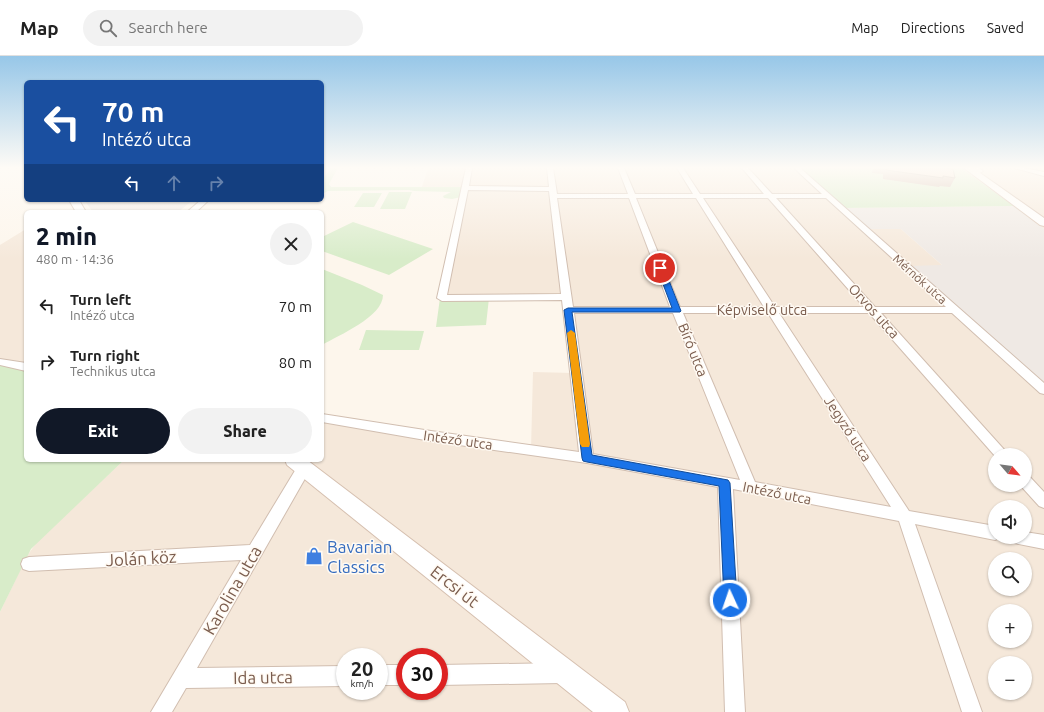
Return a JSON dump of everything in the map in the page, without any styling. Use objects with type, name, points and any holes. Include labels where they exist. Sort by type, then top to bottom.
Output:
[{"type":"main road","points":[[1012,199],[1044,223]]},
{"type":"main road","name":"Ercsi út","points":[[299,464],[615,712]]},
{"type":"street","points":[[463,199],[442,298],[566,297]]},
{"type":"street","points":[[553,199],[587,458]]},
{"type":"street","name":"Bíró utca","points":[[633,199],[677,311],[750,487]]},
{"type":"street","name":"Jegyző utca","points":[[700,199],[905,517],[972,712]]},
{"type":"street","name":"Orvos utca","points":[[772,199],[996,448]]},
{"type":"street","name":"Mérnök utca","points":[[830,199],[1044,390]]},
{"type":"street","points":[[193,210],[203,202]]},
{"type":"street","name":"Képviselő utca","points":[[568,310],[955,310]]},
{"type":"street","points":[[0,362],[24,367]]},
{"type":"street","name":"Intéző utca","points":[[324,418],[431,436],[587,458],[988,532]]},
{"type":"street","name":"Karolina utca","points":[[162,712],[254,552],[299,464]]},
{"type":"street","points":[[724,483],[736,712]]},
{"type":"street","points":[[1032,489],[1044,502]]},
{"type":"street","points":[[1032,540],[1044,542]]},
{"type":"street","name":"Jolán köz","points":[[29,564],[254,552]]},
{"type":"street","points":[[448,675],[567,673]]},
{"type":"street","name":"Ida utca","points":[[182,678],[336,676]]},
{"type":"shaded area","points":[[460,199],[833,199],[867,229],[901,229],[943,266],[909,266],[1044,385],[1044,712],[0,712],[0,612],[27,556],[37,542],[122,462],[324,462],[324,415],[531,449],[533,372],[572,373],[563,298],[440,298]]},
{"type":"shaded area","points":[[1004,199],[1044,199],[1044,229]]},
{"type":"shaded area","points":[[86,202],[190,202],[180,210],[92,210]]},
{"type":"shaded area","points":[[1014,206],[1044,229],[1044,385],[908,266],[942,265],[901,229],[867,229],[843,208]]},
{"type":"shaded area","points":[[24,230],[24,369],[0,364],[0,245]]},
{"type":"green space","points":[[359,199],[379,199],[374,207],[354,207]]},
{"type":"green space","points":[[385,199],[409,199],[405,209],[380,209]]},
{"type":"green space","points":[[832,199],[1004,199],[1014,206],[843,208]]},
{"type":"green space","points":[[353,222],[433,249],[389,275],[324,252],[324,236]]},
{"type":"green space","points":[[324,270],[383,295],[381,303],[376,311],[349,331],[324,344]]},
{"type":"green space","points":[[440,298],[489,298],[486,325],[436,327]]},
{"type":"green space","points":[[366,330],[424,331],[419,350],[359,350]]},
{"type":"green space","points":[[0,364],[24,369],[24,462],[122,462],[31,549],[0,612]]},
{"type":"slow traffic","points":[[571,333],[585,444]]},
{"type":"place","name":"Bavarian Classics","points":[[314,556]]},
{"type":"route","points":[[660,268],[677,311],[568,310],[587,458],[724,483],[730,600]]}]
